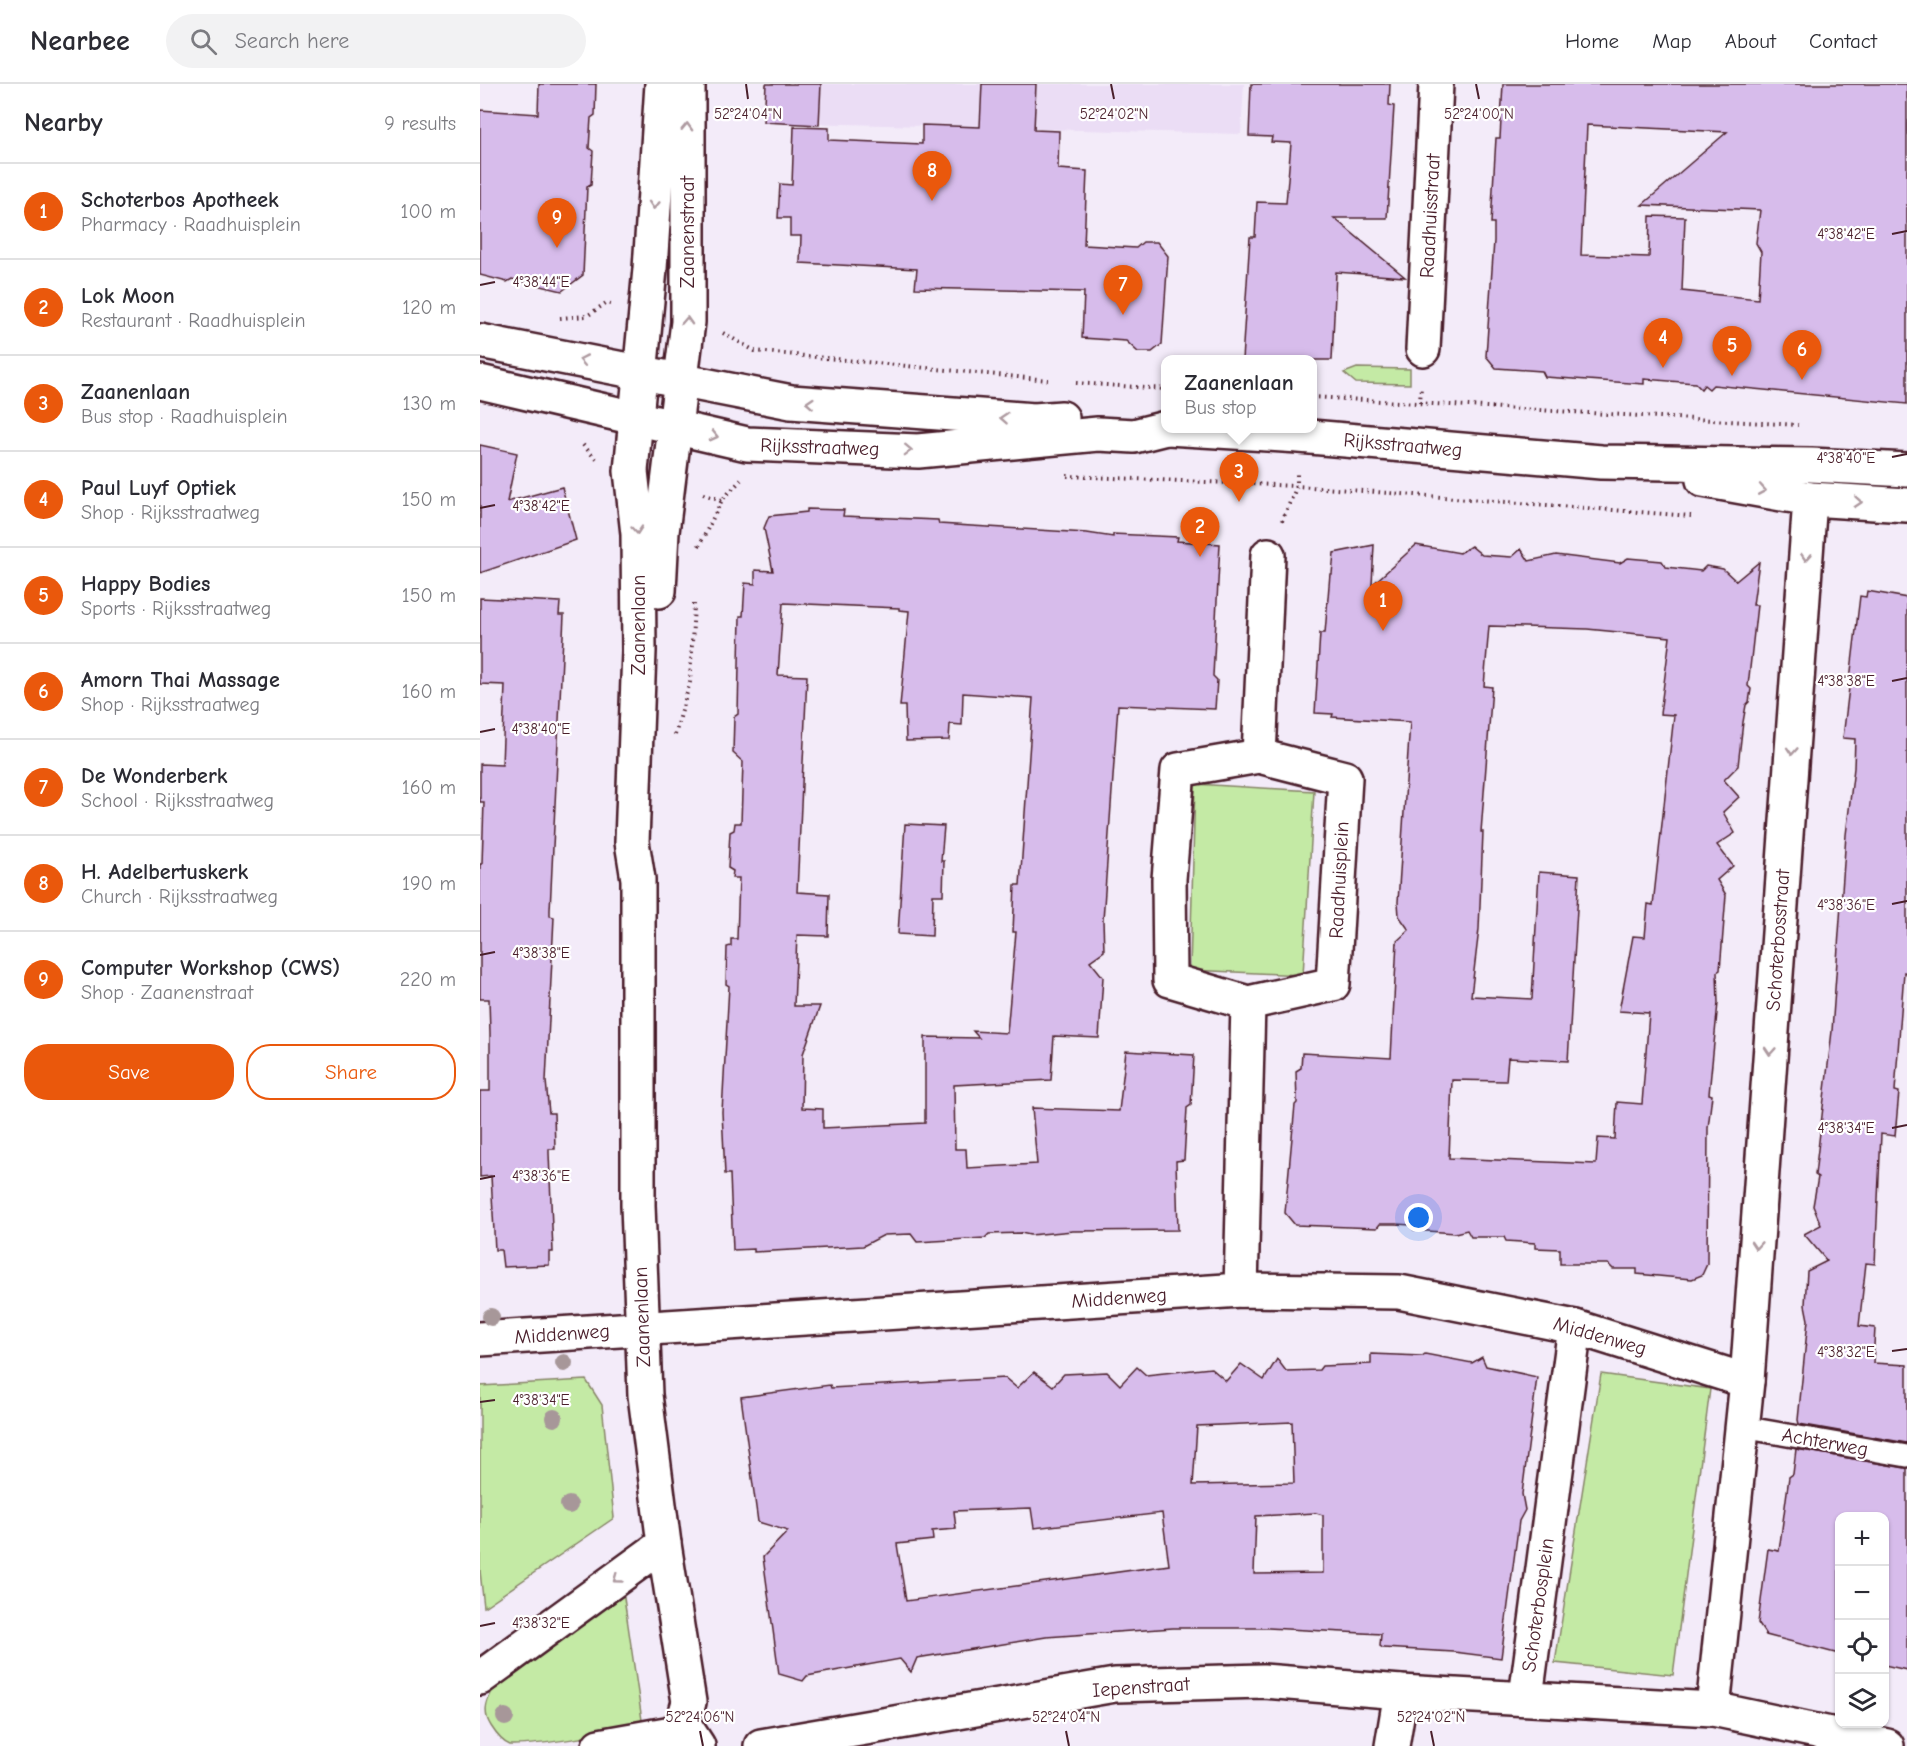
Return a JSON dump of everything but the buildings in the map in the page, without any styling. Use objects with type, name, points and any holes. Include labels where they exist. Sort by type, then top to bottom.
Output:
[{"type":"street","name":"Zaanenstraat","points":[[640,372],[662,84]]},
{"type":"street","name":"Zaanenstraat","points":[[681,380],[688,322],[688,84]]},
{"type":"street","name":"Raadhuisstraat","points":[[1423,349],[1436,84]]},
{"type":"street","name":"Rijksstraatweg","points":[[480,341],[791,402],[1034,420],[1134,417],[1161,426]]},
{"type":"street","name":"Zaanenlaan","points":[[640,372],[631,471],[638,557],[639,651],[632,842],[638,879],[638,1205],[642,1329],[645,1395],[664,1544],[689,1702],[691,1735]]},
{"type":"street","name":"Zaanenlaan","points":[[638,879],[646,842],[662,532],[681,380]]},
{"type":"street","name":"Rijksstraatweg","points":[[480,382],[747,444],[918,451],[1098,435],[1134,436],[1161,429]]},
{"type":"street","name":"Rijksstraatweg","points":[[1250,433],[1600,462],[1811,465],[1907,470]]},
{"type":"street","name":"Rijksstraatweg","points":[[1600,462],[1810,498],[1907,505]]},
{"type":"street","name":"Schoterbosstraat","points":[[1747,1381],[1810,498]]},
{"type":"street","points":[[1259,756],[1268,555]]},
{"type":"street","name":"Raadhuisplein","points":[[1259,756],[1345,778],[1333,984],[1248,1003],[1170,980],[1169,879],[1178,771],[1259,756]]},
{"type":"street","points":[[1241,1290],[1248,1003]]},
{"type":"street","name":"Middenweg","points":[[480,1339],[1241,1290],[1399,1292],[1575,1327],[1747,1381]]},
{"type":"street","name":"Schoterbosplein","points":[[1575,1327],[1526,1697],[1713,1709],[1805,1737],[1887,1746]]},
{"type":"street","points":[[1713,1709],[1747,1381]]},
{"type":"street","points":[[480,1678],[664,1544]]},
{"type":"street","name":"Iepenstraat","points":[[761,1746],[1115,1685],[1263,1681],[1401,1692],[1526,1697]]},
{"type":"street","points":[[1392,1746],[1401,1692]]},
{"type":"street","points":[[599,1746],[672,1733],[691,1735]]},
{"type":"lane","name":"Achterweg","points":[[1742,1427],[1907,1456]]},
{"type":"path","points":[[554,318],[587,316],[606,303],[646,312]]},
{"type":"path","points":[[688,322],[721,332],[755,351],[919,365],[1057,381]]},
{"type":"path","points":[[1069,382],[1161,388]]},
{"type":"path","points":[[1317,397],[1801,426]]},
{"type":"path","points":[[1268,555],[1297,486],[1299,436]]},
{"type":"path","points":[[1060,476],[1297,486],[1701,517]]},
{"type":"path","points":[[698,549],[722,500],[743,478]]},
{"type":"path","points":[[674,738],[690,682],[695,593]]},
{"type":"shaded area","points":[[766,84],[1244,84],[1241,134],[764,122]]},
{"type":"green space","points":[[1357,368],[1410,369],[1410,384],[1356,383],[1344,373]]},
{"type":"green space","points":[[1195,784],[1314,791],[1303,975],[1190,970]]},
{"type":"green space","points":[[1601,1374],[1710,1389],[1673,1675],[1555,1663]]},
{"type":"green space","points":[[586,1380],[602,1405],[614,1518],[484,1607],[480,1571],[480,1386]]},
{"type":"green space","points":[[623,1591],[643,1727],[538,1743],[510,1745],[504,1742],[493,1729],[486,1715],[488,1699],[496,1684]]},
{"type":"place","name":"H. Adelbertuskerk","points":[[932,201]]},
{"type":"place","name":"Computer Workshop (CWS)","points":[[557,248]]},
{"type":"place","name":"De Wonderberk","points":[[1123,315]]},
{"type":"place","name":"Paul Luyf Optiek","points":[[1663,368]]},
{"type":"place","name":"Happy Bodies","points":[[1732,376]]},
{"type":"place","name":"Amorn Thai Massage","points":[[1802,380]]},
{"type":"place","name":"Zaanenlaan","points":[[1239,502]]},
{"type":"place","name":"Lok Moon","points":[[1200,557]]},
{"type":"place","name":"Schoterbos Apotheek","points":[[1383,631]]}]
